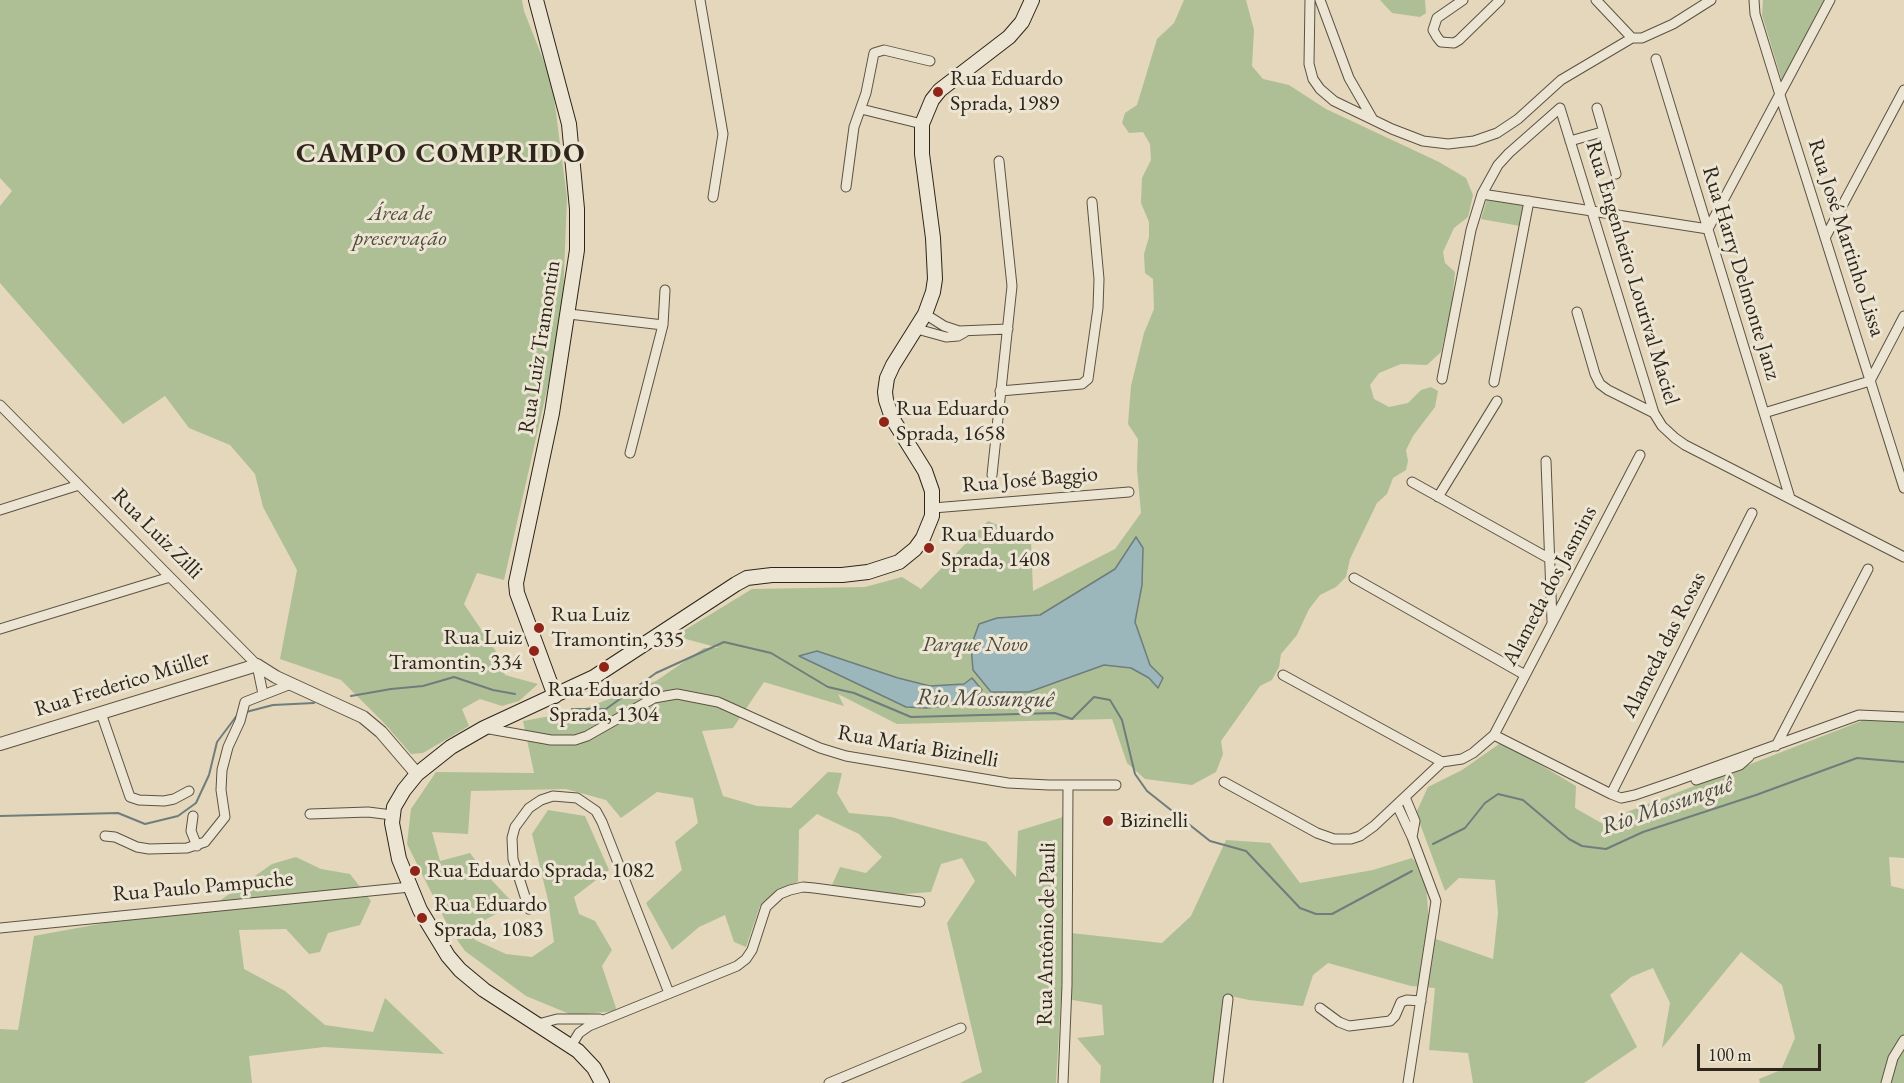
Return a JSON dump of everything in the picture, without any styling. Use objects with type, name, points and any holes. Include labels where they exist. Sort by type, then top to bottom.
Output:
[{"type":"main road","name":"Rua Luiz Tramontin","points":[[536,0],[565,108],[573,162],[577,250],[552,413],[516,583],[517,592],[555,696]]},
{"type":"main road","points":[[602,1083],[586,1058],[572,1046],[484,990],[460,970],[439,944],[410,887],[396,846],[392,815],[404,790],[417,774],[451,747],[484,728],[594,677],[722,591],[747,578],[772,574],[861,573],[878,570],[898,562],[915,549],[928,527],[933,508],[929,480],[892,418],[886,400],[886,385],[890,370],[917,329],[933,292],[935,265],[922,154],[923,122],[932,100],[940,90],[1016,30],[1027,14],[1032,0]]},
{"type":"street","points":[[700,0],[723,134],[713,197]]},
{"type":"street","points":[[1310,0],[1310,73],[1320,89],[1334,101],[1406,135],[1436,143],[1460,144],[1485,138],[1513,123],[1562,80],[1632,38],[1642,38],[1673,24],[1712,0]]},
{"type":"street","points":[[1320,0],[1349,78],[1372,118]]},
{"type":"street","points":[[1463,0],[1437,18],[1433,30],[1442,42],[1454,43],[1459,40],[1500,0]]},
{"type":"street","points":[[1596,0],[1632,38]]},
{"type":"street","name":"Rua José Martinho Lissa","points":[[1754,0],[1755,14],[1904,488]]},
{"type":"street","points":[[1442,379],[1471,230],[1482,194],[1708,229],[1830,0],[1841,0]]},
{"type":"street","points":[[846,187],[854,127],[861,109],[874,53],[884,50],[930,61]]},
{"type":"street","name":"Rua Harry Delmonte Janz","points":[[1656,59],[1790,498]]},
{"type":"street","points":[[1826,238],[1904,90]]},
{"type":"street","name":"Rua Engenheiro Lourival Maciel","points":[[1482,194],[1498,165],[1560,108],[1654,413],[1662,426],[1674,438],[1904,557]]},
{"type":"street","points":[[1597,108],[1602,132],[1616,174]]},
{"type":"street","points":[[861,109],[891,116],[894,119],[923,122]]},
{"type":"street","points":[[1570,141],[1602,132]]},
{"type":"street","points":[[992,475],[1012,275],[999,162]]},
{"type":"street","points":[[1494,382],[1529,201]]},
{"type":"street","points":[[1000,391],[1082,384],[1088,380],[1098,308],[1099,279],[1092,202]]},
{"type":"street","points":[[630,453],[663,325],[665,290]]},
{"type":"street","points":[[1577,312],[1600,384],[1654,413]]},
{"type":"street","points":[[569,314],[663,325]]},
{"type":"street","points":[[925,314],[944,326],[966,332],[1008,329]]},
{"type":"street","points":[[1764,413],[1870,381],[1904,316]]},
{"type":"street","points":[[917,329],[946,337],[958,336],[966,332]]},
{"type":"street","points":[[1438,497],[1497,401]]},
{"type":"street","name":"Rua Luiz Zilli","points":[[0,405],[257,665],[368,721],[381,732],[417,774]]},
{"type":"street","name":"Alameda dos Jasmins","points":[[1494,735],[1640,455]]},
{"type":"street","points":[[1546,461],[1552,623]]},
{"type":"street","points":[[1412,482],[1550,559]]},
{"type":"street","points":[[0,510],[80,485]]},
{"type":"street","name":"Rua José Baggio","points":[[933,508],[1129,492]]},
{"type":"street","name":"Alameda das Rosas","points":[[1611,794],[1752,513]]},
{"type":"street","points":[[1776,746],[1868,569]]},
{"type":"street","points":[[0,629],[170,577]]},
{"type":"street","points":[[1354,578],[1526,675]]},
{"type":"street","points":[[257,665],[263,694]]},
{"type":"street","name":"Rua Frederico Müller","points":[[0,744],[257,665]]},
{"type":"street","points":[[1283,675],[1442,762]]},
{"type":"street","points":[[105,836],[115,837],[137,847],[149,849],[174,850],[197,846],[205,842],[225,817],[221,790],[222,770],[228,747],[247,701],[291,684]]},
{"type":"street","name":"Rua Maria Bizinelli","points":[[484,728],[551,740],[575,740],[587,736],[654,698],[677,694],[718,702],[820,748],[846,756],[1008,783],[1068,786],[1116,785]]},
{"type":"street","points":[[101,713],[128,795],[139,800],[164,801],[174,799],[189,791]]},
{"type":"street","points":[[1224,782],[1317,833],[1334,839],[1351,839],[1360,836],[1374,826],[1442,762],[1462,759],[1494,735],[1621,798],[1676,781],[1691,782],[1740,765],[1754,753],[1859,715],[1904,717]]},
{"type":"street","name":"Rua Antônio de Pauli","points":[[1063,1083],[1067,985],[1068,786]]},
{"type":"street","points":[[529,909],[513,859],[512,837],[515,826],[528,808],[541,800],[553,796],[577,798],[596,811],[602,822],[669,993]]},
{"type":"street","points":[[1405,797],[1415,821],[1412,837]]},
{"type":"street","points":[[1397,805],[1412,837],[1436,901],[1408,1083]]},
{"type":"street","points":[[310,814],[368,812],[392,815]]},
{"type":"street","points":[[193,816],[191,831],[197,846]]},
{"type":"street","name":"Rua Paulo Pampuche","points":[[0,928],[28,923],[410,887]]},
{"type":"street","points":[[572,1046],[579,1033],[603,1019],[737,966],[752,950],[766,907],[780,894],[803,887],[920,902]]},
{"type":"street","points":[[1218,1083],[1228,999]]},
{"type":"street","points":[[1320,1008],[1339,1022],[1349,1026],[1390,1021],[1395,1016],[1401,1002],[1421,1001]]},
{"type":"street","points":[[538,1024],[556,1019],[603,1019]]},
{"type":"street","points":[[829,1083],[961,1028]]},
{"type":"street","points":[[1886,1083],[1893,1058],[1904,1040]]},
{"type":"green space","name":"Área de preservação","points":[[0,0],[522,0],[524,11],[552,82],[567,198],[562,323],[504,580],[477,573],[464,604],[497,653],[505,675],[538,684],[519,701],[502,706],[480,699],[462,709],[469,726],[423,753],[411,754],[341,680],[280,659],[297,570],[263,507],[255,474],[230,445],[189,428],[165,396],[123,424],[0,283],[0,206],[12,191],[0,178]]},
{"type":"green space","name":"Parque Novo","points":[[1184,0],[1246,0],[1254,30],[1252,66],[1263,79],[1289,85],[1326,109],[1439,162],[1466,178],[1473,195],[1468,217],[1454,228],[1443,252],[1445,263],[1455,272],[1452,303],[1441,352],[1427,365],[1401,364],[1379,373],[1370,385],[1374,399],[1389,407],[1408,403],[1421,390],[1431,387],[1438,391],[1435,407],[1413,436],[1406,450],[1408,461],[1406,470],[1393,478],[1387,494],[1377,503],[1350,559],[1346,577],[1336,587],[1320,595],[1309,609],[1297,635],[1281,654],[1279,667],[1272,680],[1260,686],[1221,741],[1223,754],[1216,772],[1192,785],[1145,779],[1127,763],[1112,719],[897,724],[838,694],[844,706],[764,682],[733,728],[702,731],[723,796],[757,806],[791,808],[828,772],[842,773],[837,793],[849,813],[891,817],[986,842],[1016,877],[1018,831],[1063,817],[1062,932],[1162,943],[1191,916],[1226,840],[1270,843],[1300,883],[1373,870],[1412,858],[1425,871],[1430,937],[1493,959],[1498,913],[1495,880],[1459,878],[1445,891],[1416,813],[1428,787],[1462,770],[1502,742],[1576,786],[1575,808],[1612,829],[1627,812],[1864,720],[1904,722],[1904,858],[1889,857],[1891,886],[1904,889],[1904,1083],[1760,1083],[1759,1079],[1781,1070],[1795,1038],[1782,985],[1741,952],[1662,1048],[1670,1003],[1653,968],[1631,977],[1610,995],[1637,1047],[1584,1083],[1473,1083],[1468,1053],[1429,1050],[1435,988],[1411,986],[1328,963],[1313,975],[1303,1006],[1226,995],[1214,1075],[1221,1083],[1100,1083],[1101,1066],[1077,1038],[1104,1035],[1102,1005],[1061,998],[1056,1083],[960,1083],[982,1072],[947,923],[975,881],[962,858],[941,864],[931,892],[889,895],[832,885],[840,867],[866,873],[882,857],[859,834],[817,814],[799,830],[798,882],[779,890],[760,906],[746,947],[734,942],[725,915],[699,927],[672,950],[646,903],[682,870],[675,842],[698,823],[693,798],[657,792],[621,818],[606,800],[566,789],[471,791],[468,834],[432,832],[440,861],[470,853],[514,904],[472,927],[475,940],[506,954],[532,957],[554,942],[548,900],[532,834],[548,810],[585,816],[609,870],[574,897],[579,914],[595,921],[612,950],[602,966],[617,1011],[572,1015],[526,996],[465,951],[449,928],[407,844],[411,809],[436,772],[534,773],[523,721],[578,711],[656,681],[704,648],[719,648],[675,636],[752,589],[865,587],[902,577],[921,589],[988,521],[1031,539],[1033,591],[1115,549],[1141,513],[1137,469],[1138,439],[1128,424],[1131,386],[1144,333],[1154,309],[1153,279],[1145,273],[1144,254],[1149,237],[1149,222],[1141,203],[1142,178],[1151,160],[1150,144],[1143,132],[1129,133],[1122,123],[1125,113],[1137,105],[1157,39],[1174,23]]},
{"type":"green space","points":[[1380,0],[1425,0],[1426,13],[1420,17],[1392,13]]},
{"type":"green space","points":[[1763,0],[1824,0],[1782,81],[1762,15]]},
{"type":"green space","points":[[1487,199],[1524,206],[1520,226],[1481,219]]},
{"type":"green space","points":[[296,857],[321,869],[350,874],[371,901],[360,925],[328,933],[320,952],[309,954],[286,929],[239,930],[244,969],[285,991],[325,1025],[373,1032],[385,998],[444,1054],[324,1047],[249,1056],[252,1083],[0,1083],[0,1029],[18,1030],[34,936],[218,902],[272,864]]},
{"type":"water","points":[[1136,537],[1143,548],[1142,585],[1135,622],[1150,665],[1163,678],[1158,688],[1149,678],[1131,668],[1104,665],[1029,692],[991,692],[973,670],[971,646],[979,624],[997,618],[1040,615],[1115,569]]},
{"type":"water","points":[[817,651],[898,678],[930,686],[964,684],[972,678],[982,690],[973,702],[927,708],[906,707],[799,656]]},
{"type":"waterway","name":"Rio Mossunguê","points":[[572,709],[606,709],[656,673],[724,642],[771,653],[828,687],[854,693],[911,717],[1055,713],[1072,719],[1094,697],[1110,700],[1122,720],[1135,774],[1147,791],[1210,841],[1246,851],[1300,908],[1316,914],[1332,914],[1412,871]]},
{"type":"waterway","name":"Rio Mossunguê","points":[[351,696],[423,686],[454,677],[493,690],[515,694]]},
{"type":"waterway","name":"Rio Mossunguê","points":[[246,712],[273,705],[314,703]]},
{"type":"waterway","name":"Rio Mossunguê","points":[[0,816],[118,813],[145,824],[178,816],[196,803],[209,775],[217,742],[238,714]]},
{"type":"waterway","name":"Rio Mossunguê","points":[[1433,844],[1465,828],[1485,803],[1498,794],[1523,800],[1569,839],[1582,846],[1606,849],[1643,832],[1756,795],[1857,758],[1904,762]]},
{"type":"place","name":"Rua Eduardo Sprada, 1989","points":[[938,92]]},
{"type":"place","name":"Rua Eduardo Sprada, 1658","points":[[884,422]]},
{"type":"place","name":"Rua Eduardo Sprada, 1408","points":[[929,548]]},
{"type":"place","name":"Rua Luiz Tramontin, 335","points":[[539,628]]},
{"type":"place","name":"Rua Luiz Tramontin, 334","points":[[534,651]]},
{"type":"place","name":"Rua Eduardo Sprada, 1304","points":[[604,667]]},
{"type":"place","name":"Bizinelli","points":[[1108,821]]},
{"type":"place","name":"Rua Eduardo Sprada, 1082","points":[[415,871]]},
{"type":"place","name":"Rua Eduardo Sprada, 1083","points":[[422,918]]},
{"type":"district","name":"CAMPO COMPRIDO","points":[[441,154]]}]
